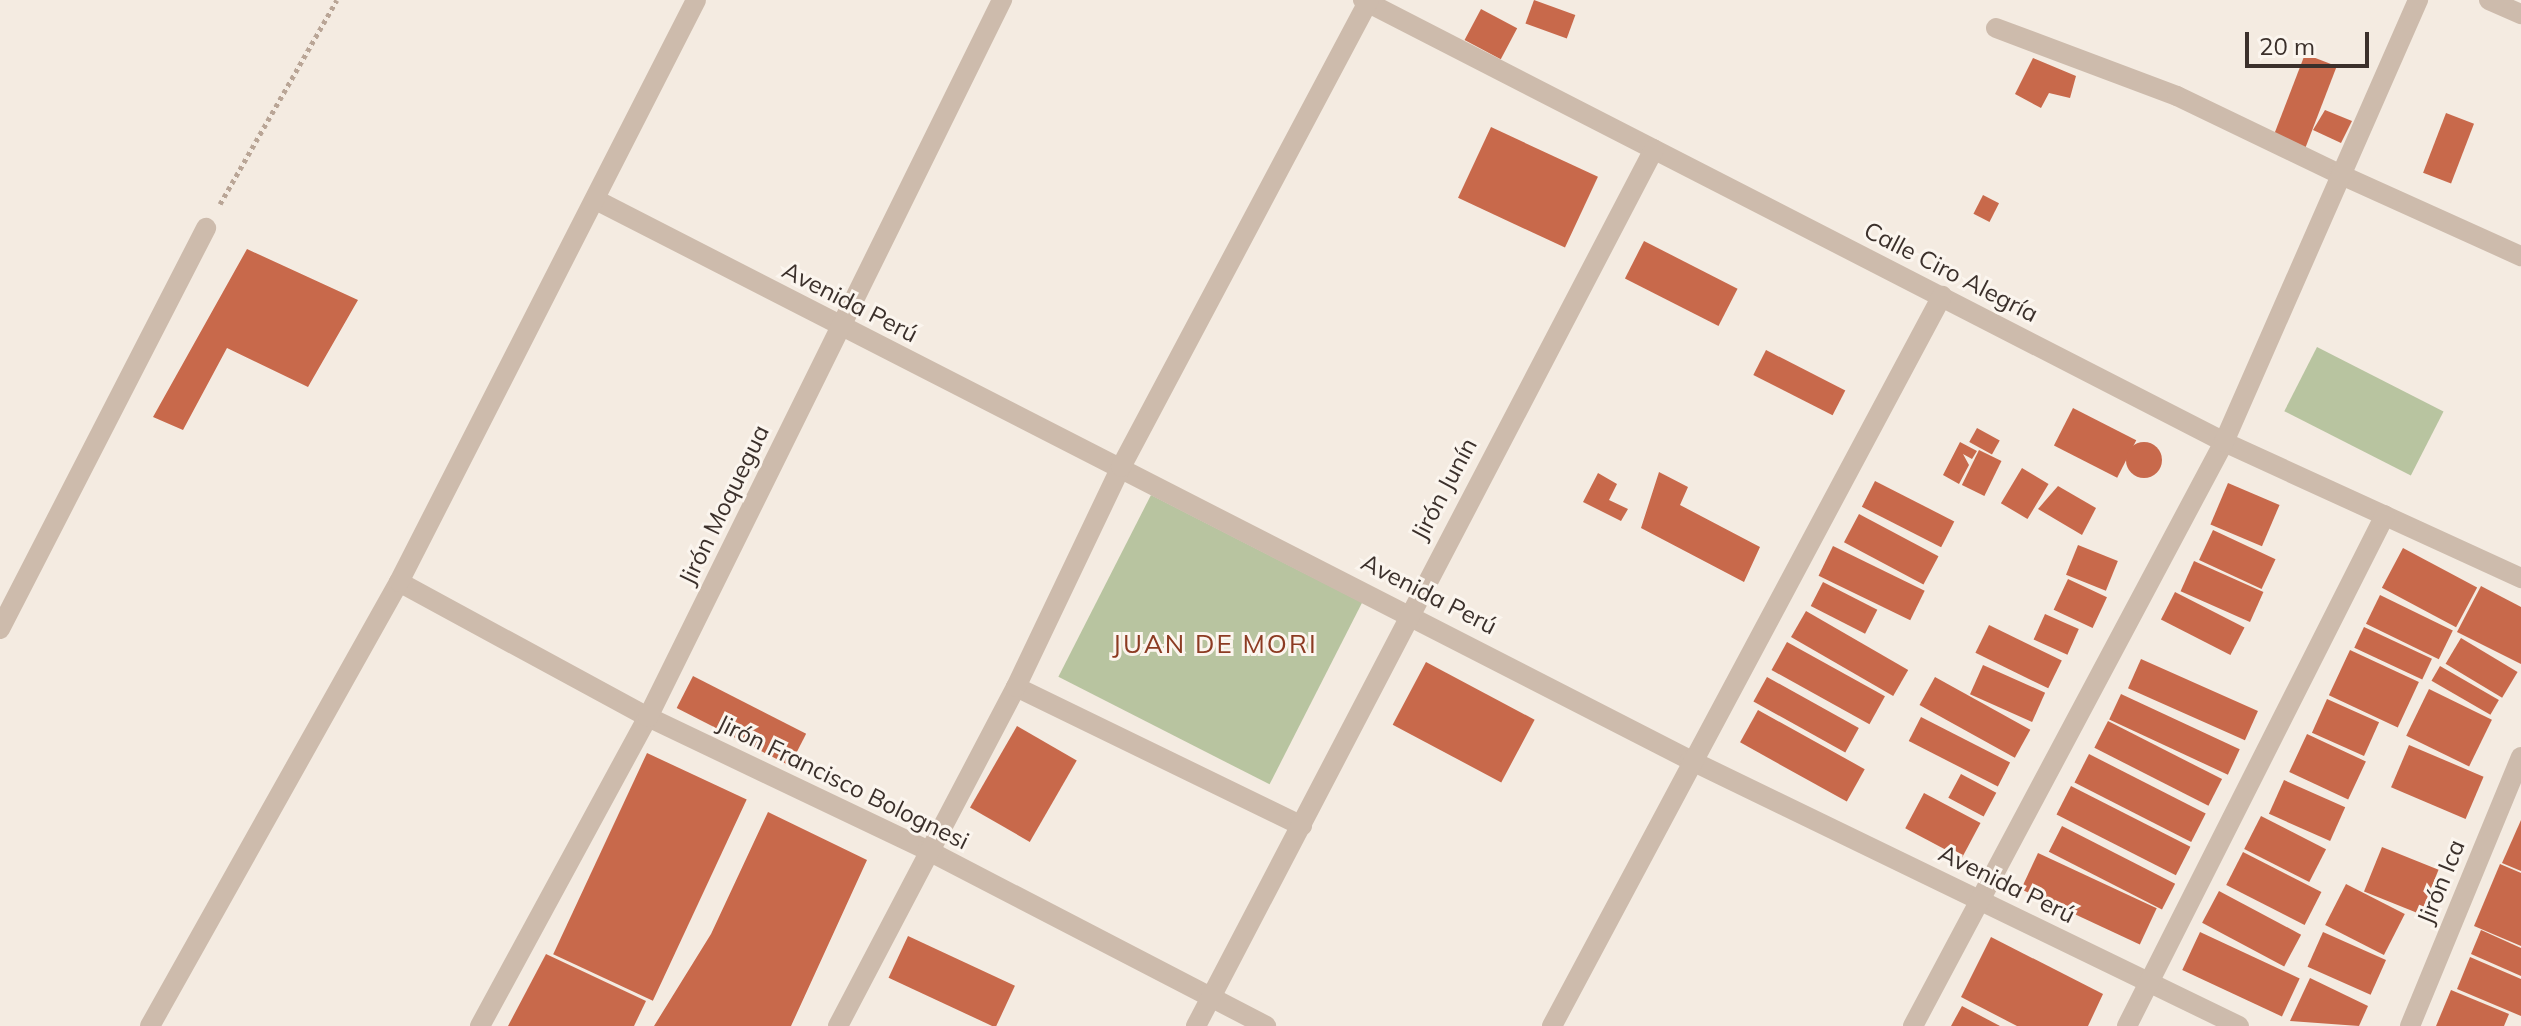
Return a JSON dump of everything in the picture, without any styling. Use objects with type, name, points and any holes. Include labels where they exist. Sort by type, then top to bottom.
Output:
[{"type":"street","points":[[150,1026],[399,582],[598,201],[696,0]]},
{"type":"street","name":"Jirón Moquegua","points":[[480,1026],[648,717],[1002,0]]},
{"type":"street","points":[[1913,1026],[2224,442],[2339,174],[2418,0]]},
{"type":"street","points":[[2489,0],[2521,14]]},
{"type":"street","points":[[838,1026],[927,850],[1016,687],[1121,467],[1365,1]]},
{"type":"street","name":"Calle Ciro Alegría","points":[[1365,1],[2224,442],[2521,578]]},
{"type":"street","points":[[1996,28],[2177,96],[2339,174],[2521,256]]},
{"type":"street","name":"Jirón Junín","points":[[1196,1026],[1302,826],[1408,611],[1654,149]]},
{"type":"street","name":"Avenida Perú","points":[[598,201],[841,328],[1408,611],[1690,760],[2239,1026]]},
{"type":"street","points":[[0,629],[206,228]]},
{"type":"street","points":[[1552,1026],[1690,760],[1942,296]]},
{"type":"street","points":[[2127,1026],[2385,515]]},
{"type":"street","name":"Jirón Francisco Bolognesi","points":[[399,582],[648,717],[927,850],[1266,1026]]},
{"type":"street","points":[[1016,687],[1302,826]]},
{"type":"street","name":"Jirón Ica","points":[[2410,1026],[2521,757]]},
{"type":"path","points":[[206,228],[337,0]]},
{"type":"green space","points":[[2317,347],[2444,411],[2411,476],[2284,411]]},
{"type":"green space","points":[[1151,495],[1362,603],[1270,784],[1058,677]]},
{"type":"building","points":[[1534,0],[1575,15],[1567,39],[1525,23]]},
{"type":"building","points":[[1481,9],[1517,28],[1501,59],[1465,40]]},
{"type":"building","points":[[2305,54],[2337,66],[2305,149],[2273,137]]},
{"type":"building","points":[[2033,58],[2076,76],[2070,98],[2049,93],[2041,108],[2015,94]]},
{"type":"building","points":[[2325,110],[2352,121],[2341,143],[2313,130]]},
{"type":"building","points":[[2446,113],[2474,124],[2451,184],[2423,173]]},
{"type":"building","points":[[1491,127],[1598,177],[1565,248],[1458,198]]},
{"type":"building","points":[[1983,195],[1999,203],[1990,222],[1973,214]]},
{"type":"building","points":[[1644,241],[1738,289],[1718,326],[1625,278]]},
{"type":"building","points":[[247,249],[358,300],[308,387],[227,348],[183,430],[153,417]]},
{"type":"building","points":[[1766,350],[1845,390],[1833,415],[1753,375]]},
{"type":"building","points":[[2073,408],[2136,440],[2117,478],[2054,445]]},
{"type":"building","points":[[1977,428],[2000,441],[1992,455],[1969,442]]},
{"type":"building","points":[[1960,442],[1977,451],[1972,459],[1963,454],[1969,465],[1959,484],[1943,475]]},
{"type":"building","points":[[2144,442],[2156,448],[2162,460],[2156,472],[2144,478],[2132,472],[2126,460],[2132,448]]},
{"type":"building","points":[[1979,450],[2001,461],[1984,496],[1962,485]]},
{"type":"building","points":[[2022,468],[2049,484],[2027,519],[2001,503]]},
{"type":"building","points":[[1659,472],[1688,487],[1680,505],[1760,547],[1744,582],[1641,528]]},
{"type":"building","points":[[1598,473],[1617,484],[1609,500],[1628,509],[1621,521],[1583,502]]},
{"type":"building","points":[[1875,481],[1954,521],[1941,547],[1862,507]]},
{"type":"building","points":[[2228,483],[2280,505],[2262,546],[2210,524]]},
{"type":"building","points":[[2058,486],[2096,508],[2082,535],[2038,509]]},
{"type":"building","points":[[1859,514],[1938,556],[1923,585],[1844,542]]},
{"type":"building","points":[[2213,530],[2276,559],[2262,589],[2199,560]]},
{"type":"building","points":[[2078,545],[2118,561],[2106,591],[2066,575]]},
{"type":"building","points":[[1833,546],[1925,591],[1910,620],[1819,576]]},
{"type":"building","points":[[2403,548],[2477,587],[2456,627],[2382,588]]},
{"type":"building","points":[[2194,561],[2263,592],[2250,622],[2181,591]]},
{"type":"building","points":[[2068,579],[2107,597],[2093,628],[2054,610]]},
{"type":"building","points":[[1823,582],[1877,610],[1865,634],[1811,606]]},
{"type":"building","points":[[2481,586],[2521,607],[2521,664],[2457,632]]},
{"type":"building","points":[[2175,592],[2244,627],[2230,655],[2161,620]]},
{"type":"building","points":[[2380,595],[2453,631],[2439,659],[2366,624]]},
{"type":"building","points":[[1806,611],[1908,670],[1893,696],[1791,637]]},
{"type":"building","points":[[2045,614],[2079,629],[2067,655],[2034,640]]},
{"type":"building","points":[[1989,625],[2062,661],[2048,688],[1975,653]]},
{"type":"building","points":[[2364,627],[2432,659],[2422,680],[2354,648]]},
{"type":"building","points":[[2461,638],[2518,672],[2502,698],[2446,664]]},
{"type":"building","points":[[1787,642],[1885,696],[1869,724],[1771,670]]},
{"type":"building","points":[[2350,650],[2419,682],[2398,727],[2329,695]]},
{"type":"building","points":[[2141,659],[2258,711],[2245,740],[2128,688]]},
{"type":"building","points":[[1426,662],[1535,720],[1501,782],[1393,725]]},
{"type":"building","points":[[1983,665],[2045,693],[2032,722],[1970,694]]},
{"type":"building","points":[[2440,666],[2499,700],[2490,715],[2432,681]]},
{"type":"building","points":[[693,676],[806,734],[790,766],[677,708]]},
{"type":"building","points":[[1767,677],[1859,728],[1845,752],[1753,701]]},
{"type":"building","points":[[1935,677],[2030,730],[2015,758],[1919,705]]},
{"type":"building","points":[[2429,689],[2492,720],[2469,766],[2406,736]]},
{"type":"building","points":[[2121,694],[2240,749],[2228,775],[2109,719]]},
{"type":"building","points":[[2327,699],[2379,722],[2364,756],[2312,733]]},
{"type":"building","points":[[1758,710],[1865,769],[1847,802],[1740,742]]},
{"type":"building","points":[[1921,717],[2010,762],[1998,786],[1909,741]]},
{"type":"building","points":[[2108,721],[2222,779],[2208,806],[2094,748]]},
{"type":"building","points":[[1017,726],[1077,760],[1030,842],[970,807]]},
{"type":"building","points":[[2307,734],[2366,761],[2348,800],[2289,772]]},
{"type":"building","points":[[2409,745],[2484,777],[2466,819],[2391,787]]},
{"type":"building","points":[[647,753],[747,799],[653,1001],[553,954]]},
{"type":"building","points":[[2089,754],[2206,813],[2191,842],[2074,783]]},
{"type":"building","points":[[1961,774],[1996,793],[1984,817],[1948,798]]},
{"type":"building","points":[[2284,780],[2345,807],[2330,841],[2269,814]]},
{"type":"building","points":[[2071,786],[2190,847],[2176,875],[2056,815]]},
{"type":"building","points":[[1924,793],[1981,823],[1962,858],[1905,828]]},
{"type":"building","points":[[768,812],[867,860],[791,1026],[654,1026],[711,934]]},
{"type":"building","points":[[2261,816],[2326,849],[2309,882],[2244,849]]},
{"type":"building","points":[[2521,820],[2521,871],[2502,863]]},
{"type":"building","points":[[2062,826],[2175,884],[2162,909],[2049,852]]},
{"type":"building","points":[[2382,847],[2439,870],[2421,914],[2364,892]]},
{"type":"building","points":[[2243,852],[2321,892],[2305,925],[2226,885]]},
{"type":"building","points":[[2038,853],[2157,908],[2140,945],[2021,889]]},
{"type":"building","points":[[2500,864],[2521,873],[2521,946],[2474,926]]},
{"type":"building","points":[[2346,884],[2405,914],[2384,955],[2325,925]]},
{"type":"building","points":[[2219,891],[2301,935],[2284,966],[2202,923]]},
{"type":"building","points":[[2481,930],[2521,948],[2521,976],[2471,954]]},
{"type":"building","points":[[2200,932],[2300,978],[2282,1017],[2182,970]]},
{"type":"building","points":[[2323,932],[2386,960],[2371,995],[2308,967]]},
{"type":"building","points":[[908,936],[1015,986],[996,1026],[992,1026],[889,978]]},
{"type":"building","points":[[1991,937],[2103,994],[2088,1026],[2017,1026],[1961,997]]},
{"type":"building","points":[[546,954],[646,1001],[634,1026],[508,1026]]},
{"type":"building","points":[[2470,957],[2521,979],[2521,1016],[2457,989]]},
{"type":"building","points":[[2310,978],[2368,1006],[2359,1026],[2290,1021]]},
{"type":"building","points":[[2451,990],[2509,1014],[2504,1026],[2436,1026]]},
{"type":"building","points":[[1962,1006],[2000,1026],[1951,1026]]},
{"type":"district","name":"JUAN DE MORI","points":[[1215,644]]}]
